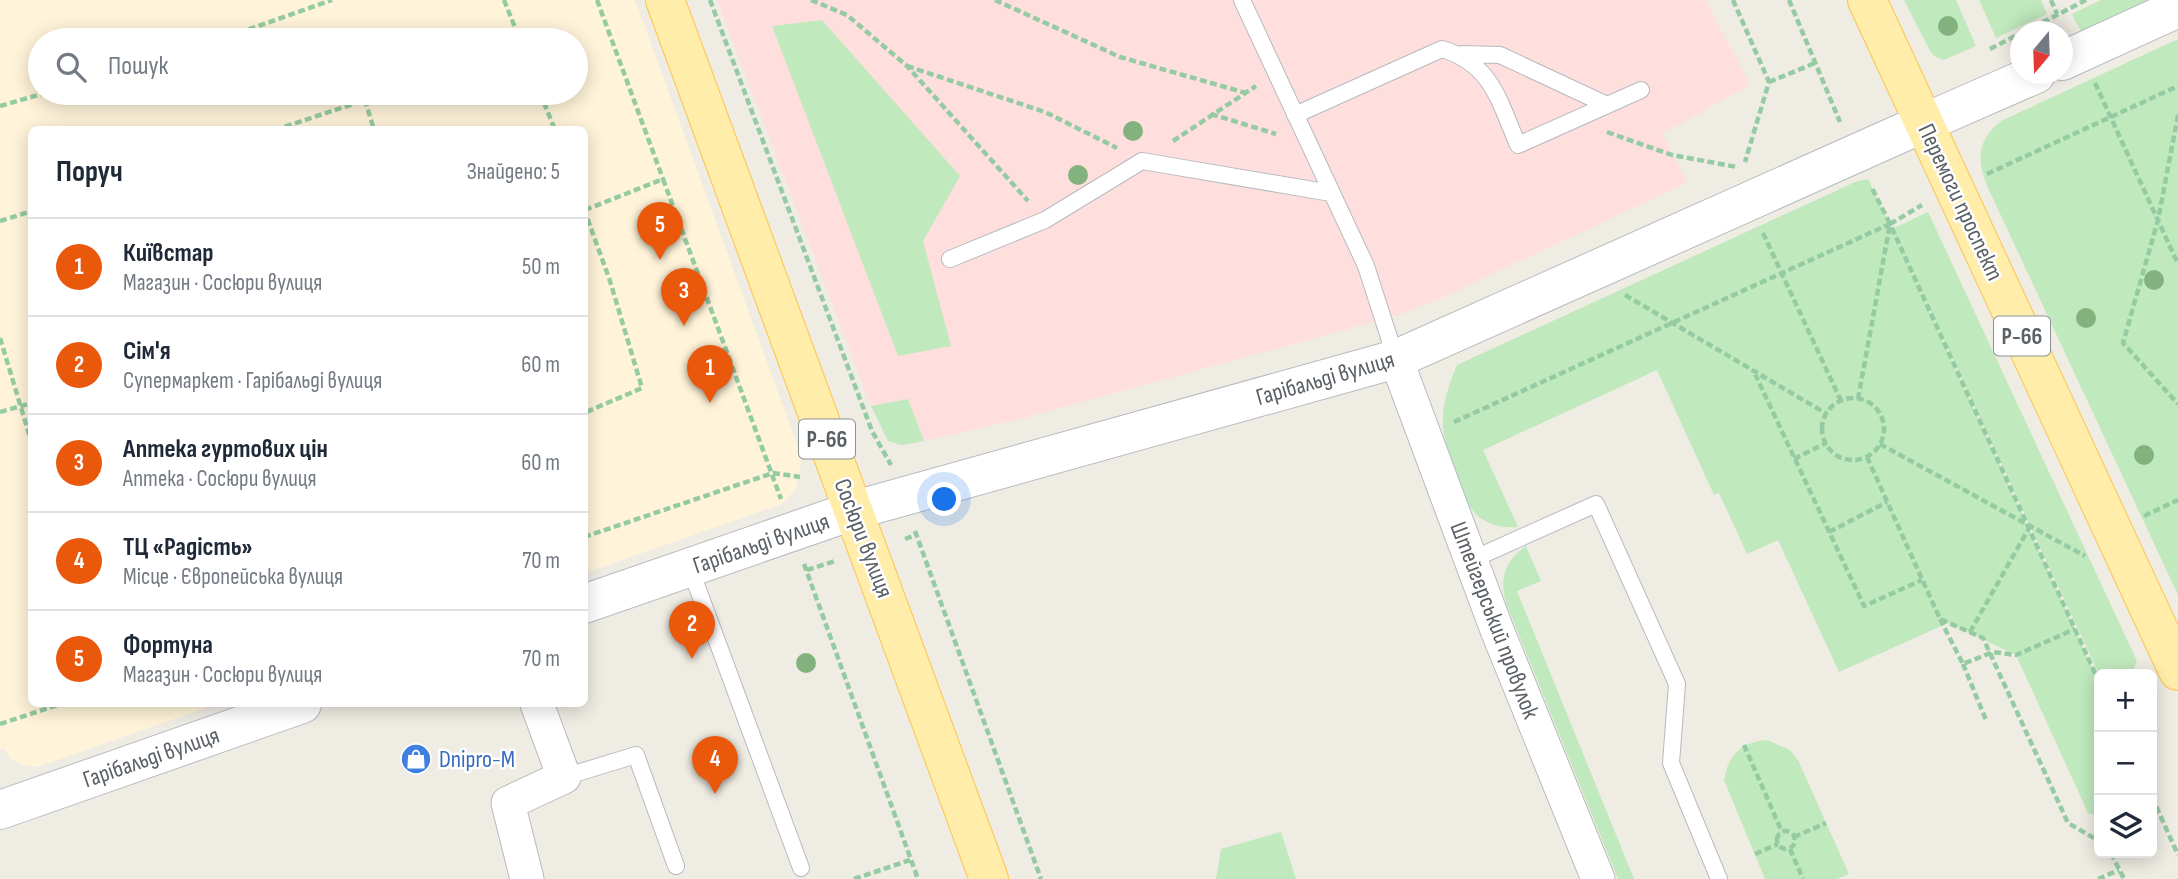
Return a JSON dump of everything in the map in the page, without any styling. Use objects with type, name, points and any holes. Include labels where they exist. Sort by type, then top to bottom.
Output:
[{"type":"main road","name":"Сосюри вулиця","points":[[665,0],[989,879]]},
{"type":"main road","name":"Перемоги проспект","points":[[1867,0],[2178,671]]},
{"type":"main road","points":[[2078,70],[2178,8]]},
{"type":"main road","name":"Гарібальді вулиця","points":[[588,603],[855,510],[1396,359],[2013,84]]},
{"type":"main road","name":"Гарібальді вулиця","points":[[0,810],[293,707]]},
{"type":"street","name":"Штейгерський провулок","points":[[1396,359],[1471,560],[1598,879]]},
{"type":"street","points":[[527,879],[508,803],[564,777],[538,707]]},
{"type":"lane","points":[[1242,0],[1366,266],[1396,359]]},
{"type":"lane","points":[[1295,115],[1442,49],[1459,54],[1500,55],[1607,105]]},
{"type":"lane","points":[[1459,54],[1487,76],[1518,145],[1641,90]]},
{"type":"lane","points":[[950,259],[1045,219],[1142,161],[1331,193]]},
{"type":"lane","points":[[1471,560],[1596,504],[1678,684],[1671,763],[1719,879]]},
{"type":"lane","points":[[690,568],[801,868]]},
{"type":"lane","points":[[564,777],[636,755],[676,866]]},
{"type":"path","points":[[253,28],[331,0]]},
{"type":"path","points":[[504,0],[515,28]]},
{"type":"path","points":[[597,0],[773,473],[782,504]]},
{"type":"path","points":[[710,0],[872,430],[895,475]]},
{"type":"path","points":[[811,0],[847,15],[907,66],[1045,219]]},
{"type":"path","points":[[995,0],[1120,57],[1246,93]]},
{"type":"path","points":[[1573,121],[1672,155],[1743,168],[1769,82],[1733,0]]},
{"type":"path","points":[[1789,0],[1855,153],[2094,671]]},
{"type":"path","points":[[2050,0],[2057,14]]},
{"type":"path","points":[[2043,21],[2086,0]]},
{"type":"path","points":[[1990,49],[2010,38]]},
{"type":"path","points":[[1769,82],[1815,63]]},
{"type":"path","points":[[907,66],[1045,112],[1142,161],[1275,72]]},
{"type":"path","points":[[2078,70],[2110,116],[2178,264]]},
{"type":"path","points":[[1983,175],[2178,86]]},
{"type":"path","points":[[0,106],[28,98]]},
{"type":"path","points":[[287,126],[350,105]]},
{"type":"path","points":[[366,105],[373,126]]},
{"type":"path","points":[[545,105],[553,126]]},
{"type":"path","points":[[1210,114],[1259,127],[1310,147]]},
{"type":"path","points":[[2178,115],[2158,220],[2123,343],[2178,404]]},
{"type":"path","points":[[588,208],[663,178]]},
{"type":"path","points":[[1424,435],[1889,224],[1925,203]]},
{"type":"path","points":[[0,221],[28,212]]},
{"type":"path","points":[[588,218],[642,388],[588,411]]},
{"type":"path","points":[[1858,399],[1889,224]]},
{"type":"path","points":[[1759,226],[1841,401]]},
{"type":"path","points":[[1618,291],[1827,414]]},
{"type":"path","points":[[0,338],[28,432]]},
{"type":"path","points":[[1755,374],[1864,606],[1922,580]]},
{"type":"path","points":[[1858,399],[1872,404],[1880,413],[1884,425],[1880,444],[1867,457],[1846,459],[1835,454],[1826,443],[1823,422],[1827,414],[1841,401],[1858,399]]},
{"type":"path","points":[[0,412],[28,404]]},
{"type":"path","points":[[1794,459],[1826,443]]},
{"type":"path","points":[[1880,444],[2029,528],[2090,559]]},
{"type":"path","points":[[1867,457],[1963,664],[1986,720]]},
{"type":"path","points":[[588,536],[773,473],[800,477]]},
{"type":"path","points":[[2142,517],[2178,500]]},
{"type":"path","points":[[1829,532],[1887,502]]},
{"type":"path","points":[[912,524],[1041,879]]},
{"type":"path","points":[[1970,632],[2029,528]]},
{"type":"path","points":[[905,539],[916,535]]},
{"type":"path","points":[[802,558],[918,879]]},
{"type":"path","points":[[807,570],[839,560]]},
{"type":"path","points":[[1940,619],[1983,638],[1993,652],[2068,822],[2094,838]]},
{"type":"path","points":[[1963,664],[1993,652],[2016,655],[2075,629]]},
{"type":"path","points":[[0,724],[52,707]]},
{"type":"path","points":[[1744,745],[1782,832]]},
{"type":"path","points":[[2157,808],[2178,855]]},
{"type":"path","points":[[1794,837],[1826,823]]},
{"type":"path","points":[[1782,832],[1791,833],[1794,837],[1794,845],[1790,849]]},
{"type":"path","points":[[1782,832],[1778,836],[1778,844],[1781,848],[1790,849]]},
{"type":"path","points":[[1755,854],[1778,844]]},
{"type":"path","points":[[1790,849],[1803,879]]},
{"type":"path","points":[[2113,858],[2124,879]]},
{"type":"path","points":[[851,879],[910,860]]},
{"type":"path","points":[[2098,879],[2119,870]]},
{"type":"shaded area","points":[[0,0],[635,0],[802,458],[796,489],[782,504],[588,572],[588,126],[28,126],[28,707],[208,707],[37,767],[23,765],[11,759],[4,749],[0,750]]},
{"type":"shaded area","points":[[717,0],[1706,0],[1750,85],[1662,134],[1687,183],[1437,300],[1399,315],[1017,420],[924,441],[908,399],[871,406]]},
{"type":"green space","points":[[1904,0],[1956,0],[1976,46],[1944,60],[1934,56]]},
{"type":"green space","points":[[1979,0],[2041,0],[2047,14],[2032,21],[2010,21],[2010,31],[1996,38]]},
{"type":"green space","points":[[2101,0],[2149,0],[2081,32],[2072,14]]},
{"type":"green space","points":[[822,20],[960,176],[923,241],[951,346],[898,356],[772,26]]},
{"type":"green space","points":[[2178,39],[2178,595],[1989,190],[1982,170],[1981,151],[1988,135],[2003,120]]},
{"type":"green space","points":[[1868,179],[1892,229],[1928,212],[2137,661],[2134,669],[2097,669],[1893,231],[2094,671],[2094,815],[2088,813],[2016,655],[1948,623],[1839,672],[1778,540],[1747,554],[1719,493],[1714,495],[1657,370],[1483,450],[1518,527],[1497,526],[1478,516],[1458,484],[1443,427],[1445,403],[1457,365],[1855,182]]},
{"type":"green space","points":[[908,399],[924,441],[901,445],[888,441],[871,406]]},
{"type":"green space","points":[[1526,546],[1541,581],[1517,591],[1634,879],[1618,879],[1506,603],[1503,586],[1506,571],[1513,558]]},
{"type":"green space","points":[[1767,740],[1790,750],[1798,760],[1849,874],[1837,879],[1765,879],[1724,780],[1729,763],[1737,751],[1758,741]]},
{"type":"green space","points":[[1281,832],[1296,879],[1216,879],[1221,849]]},
{"type":"place","name":"Фортуна","points":[[660,260]]},
{"type":"place","name":"Аптека гуртових цін","points":[[684,326]]},
{"type":"place","name":"Київстар","points":[[710,403]]},
{"type":"place","name":"Сім'я","points":[[692,659]]},
{"type":"place","name":"Dnipro-M","points":[[416,759]]},
{"type":"place","name":"ТЦ «Радість»","points":[[715,794]]}]
